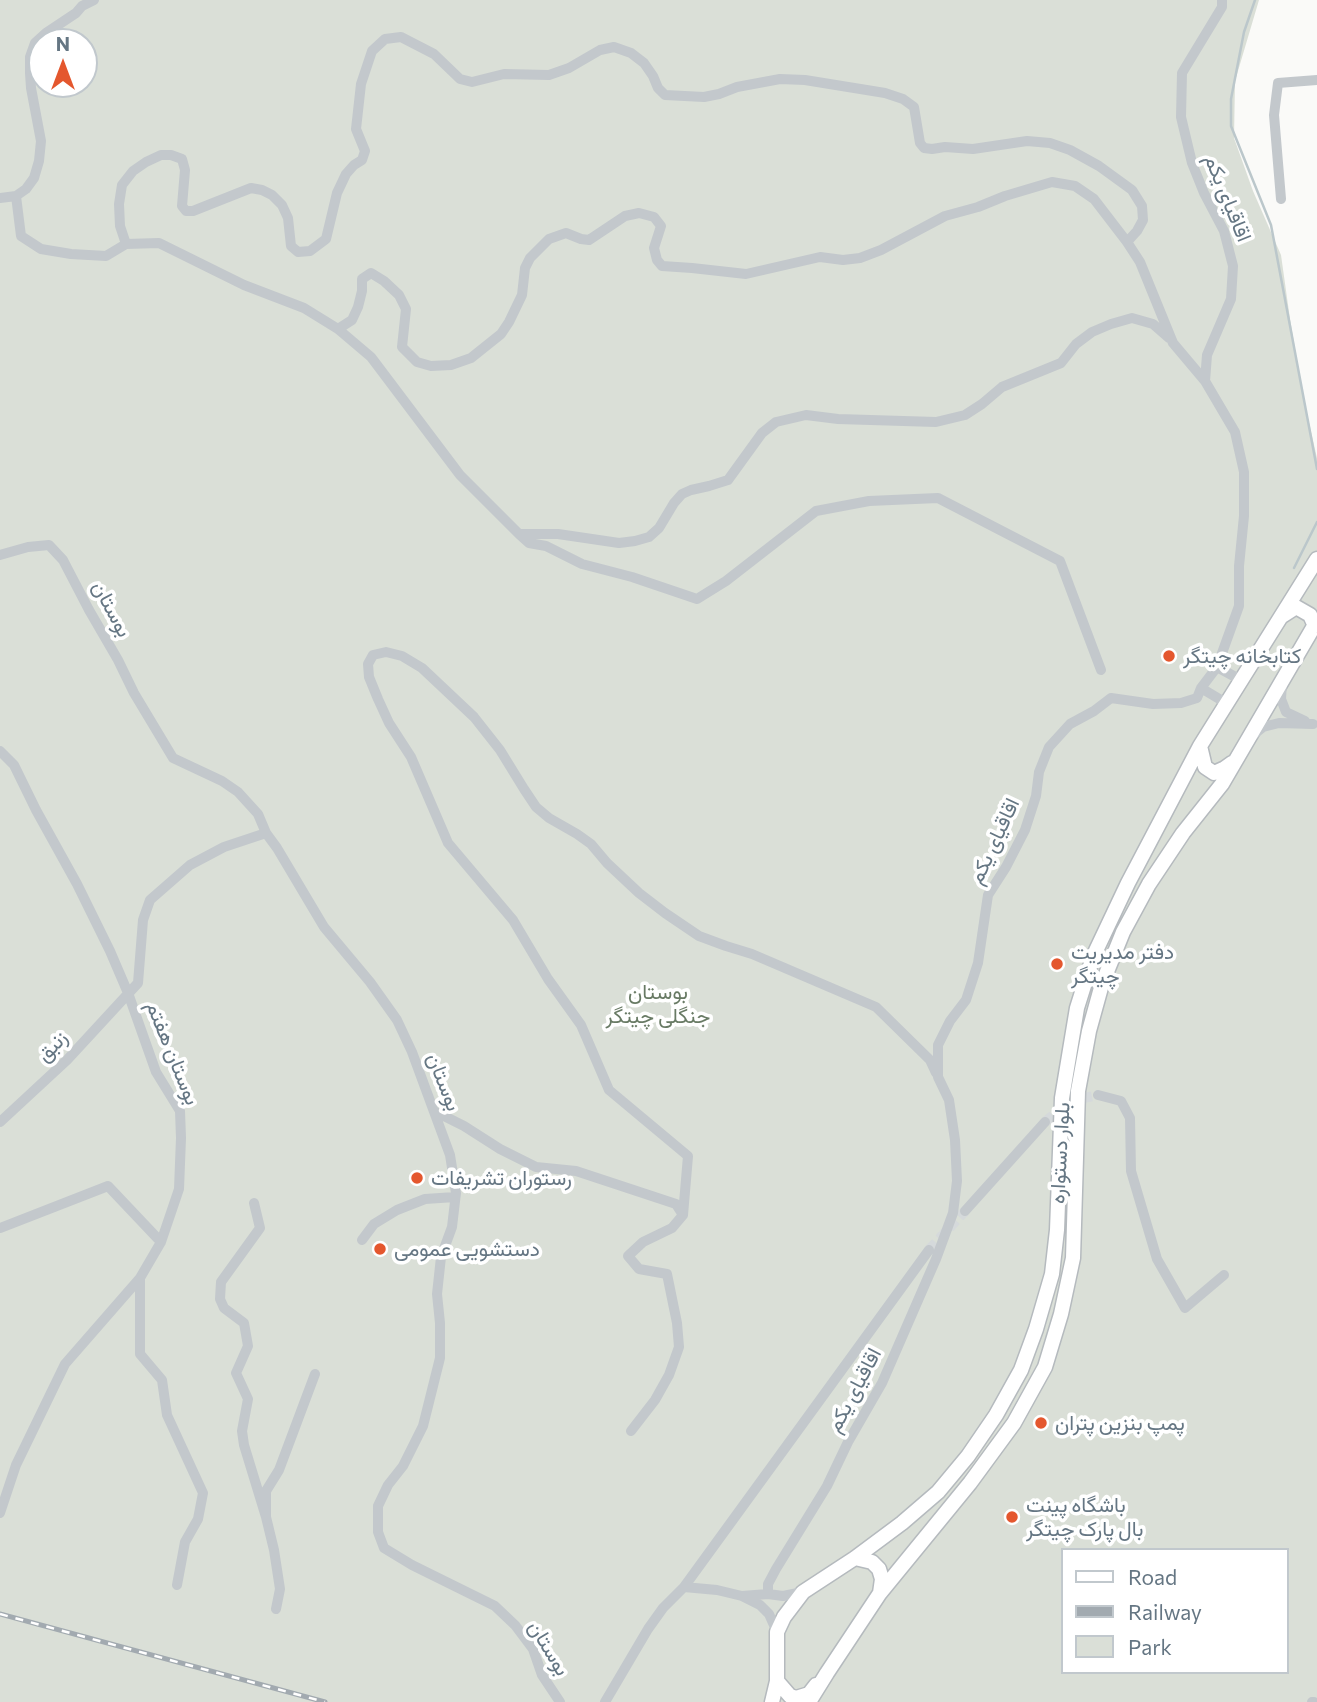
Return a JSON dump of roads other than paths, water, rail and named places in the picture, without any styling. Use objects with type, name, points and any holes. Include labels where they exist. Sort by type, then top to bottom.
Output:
[{"type":"main road","name":"بلوار دستواره","points":[[777,1632],[784,1617],[803,1592],[855,1558],[938,1492],[975,1446],[1021,1370],[1052,1274],[1057,1230],[1062,1098],[1077,1008],[1093,957],[1200,746],[1317,559]]},
{"type":"main road","points":[[1280,617],[1296,607],[1310,615],[1316,624]]},
{"type":"main road","name":"بلوار دستواره","points":[[810,1702],[880,1593],[1014,1423],[1045,1367],[1061,1314],[1073,1258],[1078,1091],[1102,984],[1123,932],[1149,884],[1183,832],[1222,784],[1316,624]]},
{"type":"main road","points":[[1200,746],[1205,767],[1214,773],[1235,761]]},
{"type":"main road","points":[[855,1558],[872,1562],[879,1569],[882,1578],[880,1593]]},
{"type":"main road","points":[[772,1702],[777,1681],[777,1632]]},
{"type":"main road","points":[[777,1681],[789,1696],[796,1698],[809,1694],[827,1673]]},
{"type":"street","points":[[0,198],[16,196],[26,189],[34,178],[39,160],[41,141],[30,73],[30,57],[35,43],[76,13],[83,3],[94,0]]},
{"type":"street","name":"اقاقیای یکم","points":[[768,1594],[768,1584],[776,1569],[827,1486],[848,1442],[882,1383],[953,1213],[957,1181],[955,1140],[949,1100],[938,1077],[938,1045],[965,1000],[978,962],[988,895],[1026,830],[1036,796],[1039,772],[1049,747],[1070,724],[1111,698],[1153,704],[1181,703],[1196,698],[1217,667],[1239,606],[1244,472],[1235,432],[1205,380],[1207,355],[1231,299],[1233,267],[1224,231],[1192,163],[1181,117],[1182,73],[1222,8],[1222,0]]},
{"type":"street","points":[[126,244],[120,226],[118,204],[122,185],[133,171],[146,162],[161,155],[172,155],[182,159],[185,170],[182,206],[186,211],[193,211],[251,188],[262,190],[282,205],[288,218],[291,246],[298,252],[310,251],[318,246],[326,239],[337,193],[346,174],[362,160],[365,151],[356,129],[361,84],[372,51],[385,39],[401,37],[434,54],[460,79],[471,82],[504,74],[549,75],[569,68],[600,50],[614,47],[631,53],[644,63],[665,95],[704,97],[737,87],[780,79],[805,80],[885,93],[904,99],[914,107],[920,143],[924,148],[985,149],[1027,141],[1060,146],[1092,161],[1132,190],[1142,206],[1143,220],[1127,242]]},
{"type":"street","points":[[1281,199],[1274,116],[1278,83],[1317,80]]},
{"type":"street","points":[[338,329],[352,320],[362,291],[362,279],[371,273],[399,295],[406,309],[402,347],[417,362],[431,366],[451,365],[471,358],[501,334],[522,295],[525,268],[530,258],[549,239],[566,233],[589,240],[625,216],[639,213],[654,217],[661,226],[654,248],[657,260],[662,266],[746,274],[820,257],[843,260],[860,258],[946,216],[1052,182],[1075,186],[1094,199],[1127,242],[1140,262],[1173,343]]},
{"type":"street","points":[[16,196],[21,236],[41,249],[106,256],[126,244],[159,243],[244,285],[304,308],[338,329],[371,357],[460,475],[529,542],[546,546],[582,564],[697,599],[726,581],[816,511],[869,501],[938,498],[1060,561],[1101,670]]},
{"type":"street","points":[[519,534],[558,534],[620,543],[649,537],[659,528],[682,494],[728,480],[762,433],[776,422],[806,415],[838,419],[936,422],[965,415],[1002,387],[1061,363],[1076,344],[1092,332],[1132,318],[1153,324],[1205,380]]},
{"type":"street","name":"بوستان","points":[[0,555],[28,547],[49,545],[63,560],[134,693],[173,758],[222,781],[238,792],[258,814],[266,834],[324,927],[370,982],[397,1020],[436,1112],[450,1155],[455,1197],[452,1227],[441,1257],[437,1294],[440,1358],[423,1426],[403,1466],[388,1485],[378,1506],[378,1532],[384,1548],[495,1606],[515,1625],[533,1649],[542,1675],[560,1702]]},
{"type":"street","points":[[631,1431],[655,1400],[669,1375],[679,1347],[667,1274],[639,1269],[628,1256],[643,1242],[672,1228],[683,1215],[688,1156],[609,1090],[581,1025],[548,979],[513,920],[448,843],[411,757],[377,699],[369,677],[368,664],[373,655],[386,652],[402,656],[422,668],[474,717],[500,750],[536,807],[591,844],[639,893],[665,913],[699,936],[752,954],[876,1007],[930,1060],[938,1077]]},
{"type":"street","points":[[1217,667],[1241,680]]},
{"type":"street","points":[[1282,680],[1281,699],[1286,712],[1315,725]]},
{"type":"street","points":[[1201,688],[1226,703]]},
{"type":"street","points":[[1245,742],[1263,727],[1279,723],[1315,725]]},
{"type":"street","name":"بوستان هفتم","points":[[0,751],[14,765],[77,884],[128,993],[156,1072],[180,1111],[181,1138],[179,1189],[161,1242],[140,1278],[65,1364],[16,1465],[0,1513]]},
{"type":"street","points":[[128,993],[138,983],[143,920],[150,900],[190,865],[224,847],[266,834]]},
{"type":"street","name":"زنبق","points":[[0,1122],[67,1060],[128,993]]},
{"type":"street","points":[[1098,1095],[1121,1101],[1130,1118],[1131,1171],[1157,1259],[1185,1308],[1224,1275]]},
{"type":"street","points":[[436,1112],[536,1167],[576,1171],[676,1204],[683,1215]]},
{"type":"street","points":[[965,1211],[1045,1122]]},
{"type":"street","points":[[0,1228],[108,1186],[161,1242]]},
{"type":"street","points":[[362,1240],[374,1224],[397,1210],[425,1199],[455,1197]]},
{"type":"street","points":[[254,1203],[260,1228],[221,1282],[220,1299],[224,1308],[244,1323],[248,1346],[236,1373],[248,1399],[243,1431],[244,1445],[274,1550],[280,1589],[276,1609]]},
{"type":"street","points":[[606,1702],[663,1608],[684,1587],[929,1250]]},
{"type":"street","points":[[140,1278],[140,1354],[162,1380],[167,1415],[203,1493],[198,1519],[185,1542],[177,1584]]},
{"type":"street","points":[[266,1517],[266,1491],[279,1469],[315,1374]]},
{"type":"street","points":[[684,1587],[742,1596],[760,1605],[769,1614],[777,1632]]},
{"type":"street","points":[[742,1596],[783,1596],[803,1592]]},
{"type":"waterway","points":[[1255,0],[1244,32],[1231,99],[1231,126],[1271,225],[1317,469]]},
{"type":"waterway","points":[[1294,568],[1317,522]]},
{"type":"tunnel","points":[[1045,1122],[1070,1101],[1098,1095]]},
{"type":"tunnel","points":[[929,1250],[965,1211]]},
{"type":"railway","points":[[0,1614],[325,1702]]},
{"type":"place","name":"کتابخانه چیتگر","points":[[1169,656]]},
{"type":"place","name":"دفتر مدیریت چیتگر","points":[[1057,964]]},
{"type":"place","name":"رستوران تشریفات","points":[[417,1178]]},
{"type":"place","name":"دستشویی عمومی","points":[[380,1249]]},
{"type":"place","name":"پمپ بنزین پتران","points":[[1041,1423]]},
{"type":"place","name":"باشگاه پینت بال پارک چیتگر","points":[[1012,1517]]},
{"type":"park label","name":"بوستان جنگلی چیتگر","points":[[658,1004]]}]
